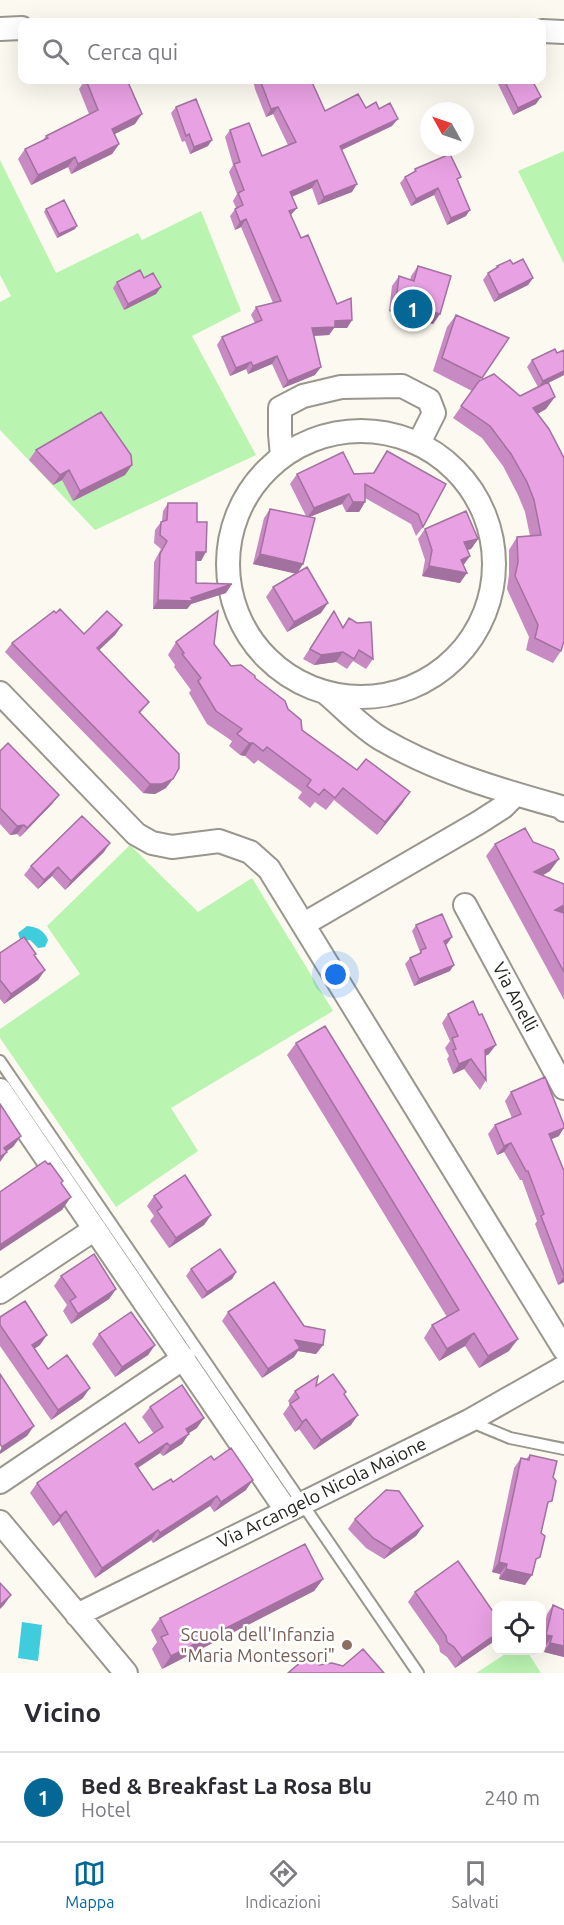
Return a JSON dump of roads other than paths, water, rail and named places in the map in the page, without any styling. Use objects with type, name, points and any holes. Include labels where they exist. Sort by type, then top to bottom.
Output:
[{"type":"street","points":[[0,29],[18,28]]},
{"type":"street","points":[[546,31],[564,32]]},
{"type":"street","points":[[282,456],[280,408],[303,396],[341,387],[402,386],[429,400],[434,413],[419,443]]},
{"type":"street","points":[[349,430],[385,432],[419,443],[449,462],[473,489],[488,521],[495,557],[492,592],[479,626],[459,656],[431,678],[398,693],[362,698],[326,693],[292,678],[263,655],[242,624],[230,588],[228,551],[237,515],[256,482],[282,456],[314,439],[349,430]]},
{"type":"street","points":[[0,693],[136,834],[152,843],[172,847],[219,841],[250,852],[269,869],[564,1349]]},
{"type":"street","points":[[326,693],[381,739],[424,761],[493,788],[561,807],[564,810]]},
{"type":"street","points":[[304,924],[478,823],[503,807],[516,794]]},
{"type":"street","name":"Via Anelli","points":[[465,905],[564,1088]]},
{"type":"street","points":[[0,1090],[184,1358],[294,1506]]},
{"type":"street","points":[[0,1292],[95,1229]]},
{"type":"street","points":[[0,1482],[184,1358]]},
{"type":"street","name":"Via Arcangelo Nicola Maione","points":[[77,1615],[469,1421],[564,1367]]},
{"type":"street","points":[[0,1522],[126,1673]]},
{"type":"lane","points":[[0,1061],[294,1506],[418,1673]]},
{"type":"lane","points":[[469,1421],[510,1438],[564,1449]]},
{"type":"water","points":[[27,926],[42,931],[48,940],[45,947],[38,948],[30,940],[20,939],[18,933]]},
{"type":"water","points":[[22,1622],[42,1625],[38,1661],[18,1658]]},
{"type":"place","name":"Bed & Breakfast La Rosa Blu","points":[[413,309]]},
{"type":"place","name":"Scuola dell'Infanzia \"Maria Montessori\"","points":[[347,1645]]}]
